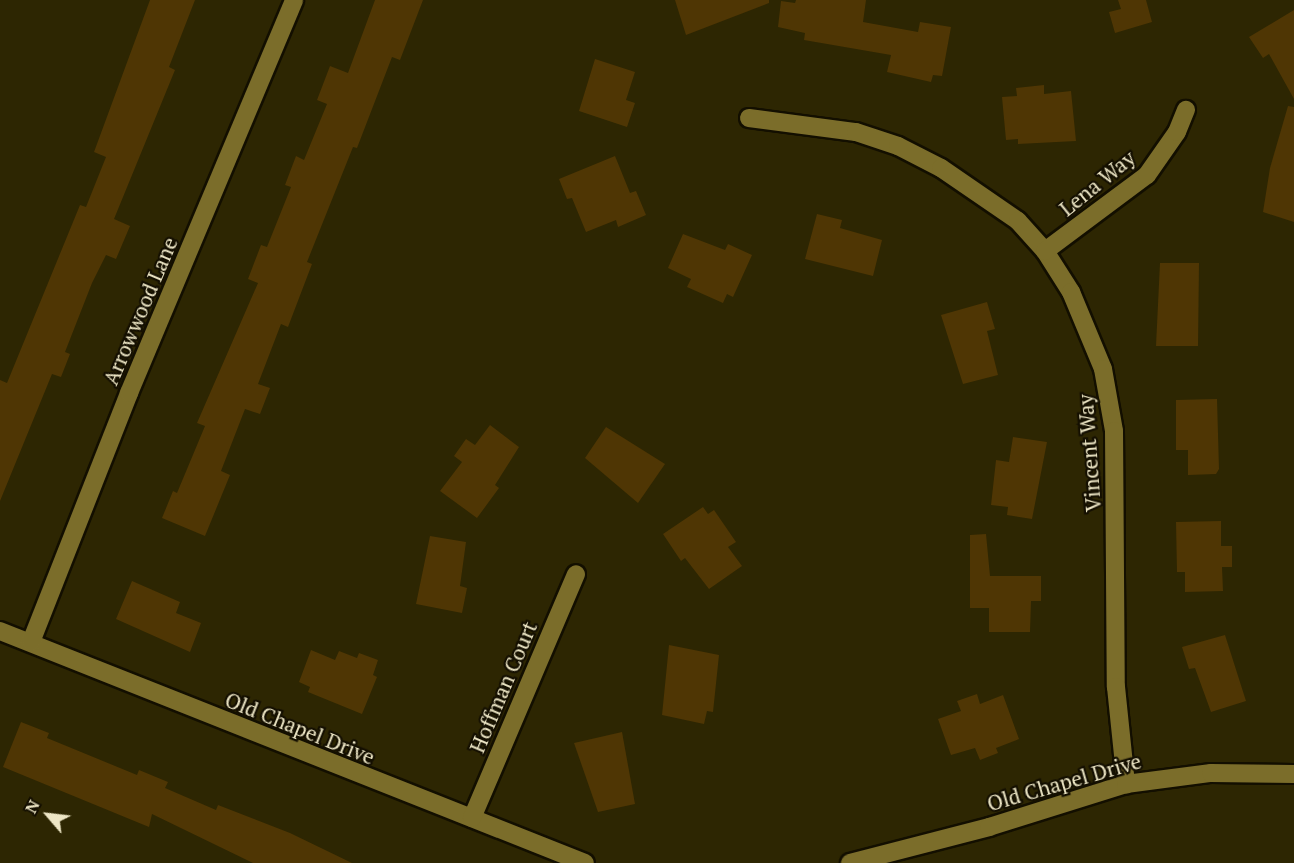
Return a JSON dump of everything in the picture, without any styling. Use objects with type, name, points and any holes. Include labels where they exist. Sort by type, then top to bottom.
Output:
[{"type":"street","name":"Arrowwood Lane","points":[[31,642],[129,393],[294,0]]},
{"type":"street","name":"Lena Way","points":[[1046,251],[1147,175],[1177,132],[1186,110]]},
{"type":"street","name":"Vincent Way","points":[[749,118],[856,132],[898,146],[985,196],[1018,221],[1046,251],[1089,329],[1110,393],[1118,491],[1116,687],[1126,784]]},
{"type":"street","name":"Hoffman Court","points":[[472,818],[576,574]]},
{"type":"street","name":"Old Chapel Drive","points":[[0,631],[306,756],[585,863]]},
{"type":"street","name":"Old Chapel Drive","points":[[850,863],[989,827],[1126,784],[1211,773],[1294,774]]},
{"type":"building","points":[[150,0],[195,0],[169,67],[175,70],[114,219],[130,226],[116,259],[106,255],[92,283],[65,352],[70,354],[61,377],[52,374],[0,501],[0,380],[7,383],[80,205],[86,207],[106,157],[94,152]]},
{"type":"building","points":[[375,0],[423,0],[400,60],[392,57],[357,148],[353,147],[307,262],[312,264],[288,327],[281,324],[258,384],[270,388],[260,414],[245,409],[221,471],[230,475],[205,536],[162,518],[173,491],[177,493],[205,426],[197,423],[258,283],[248,279],[261,245],[267,247],[291,187],[285,185],[296,156],[304,160],[327,104],[317,100],[330,66],[348,73]]},
{"type":"building","points":[[675,0],[769,0],[769,3],[686,35]]},
{"type":"building","points":[[796,0],[866,0],[863,22],[918,32],[920,22],[951,27],[942,76],[933,75],[931,82],[887,72],[891,55],[804,40],[805,33],[778,27],[781,1],[795,3]]},
{"type":"building","points":[[1118,0],[1146,0],[1152,22],[1115,33],[1109,12],[1121,9]]},
{"type":"building","points":[[1294,10],[1294,99],[1269,54],[1263,58],[1249,37]]},
{"type":"building","points":[[595,59],[635,72],[626,100],[635,103],[627,127],[579,111]]},
{"type":"building","points":[[1044,85],[1044,94],[1071,91],[1076,141],[1018,144],[1018,139],[1006,140],[1002,97],[1017,96],[1016,88]]},
{"type":"building","points":[[1288,106],[1294,107],[1294,222],[1263,212],[1270,168]]},
{"type":"building","points":[[615,156],[630,193],[636,191],[646,215],[618,227],[616,220],[586,232],[572,198],[567,199],[559,179]]},
{"type":"building","points":[[817,214],[842,220],[840,228],[882,240],[873,276],[805,259]]},
{"type":"building","points":[[683,234],[725,250],[728,244],[752,255],[733,297],[727,294],[723,303],[687,287],[691,279],[668,268]]},
{"type":"building","points":[[1160,263],[1199,263],[1198,346],[1156,346]]},
{"type":"building","points":[[987,302],[995,329],[987,331],[998,375],[963,384],[941,315]]},
{"type":"building","points":[[1217,399],[1219,469],[1216,474],[1188,475],[1188,450],[1176,450],[1176,400]]},
{"type":"building","points":[[490,425],[519,447],[495,485],[499,488],[477,518],[440,491],[462,462],[454,456],[466,439],[475,445]]},
{"type":"building","points":[[606,427],[665,464],[638,503],[585,458]]},
{"type":"building","points":[[1013,437],[1047,442],[1032,519],[1007,515],[1008,507],[991,505],[996,460],[1009,462]]},
{"type":"building","points":[[703,507],[708,514],[714,510],[736,542],[728,547],[742,566],[709,589],[685,558],[681,561],[663,534]]},
{"type":"building","points":[[1221,521],[1221,546],[1232,546],[1232,567],[1222,567],[1223,591],[1185,592],[1185,572],[1177,572],[1176,522]]},
{"type":"building","points":[[986,534],[990,576],[1041,576],[1041,601],[1031,601],[1030,632],[989,632],[989,608],[970,608],[970,535]]},
{"type":"building","points":[[430,536],[466,542],[460,586],[467,588],[462,613],[416,604]]},
{"type":"building","points":[[132,581],[180,602],[176,613],[201,623],[190,652],[116,619]]},
{"type":"building","points":[[1225,635],[1246,701],[1211,712],[1195,668],[1189,669],[1182,647]]},
{"type":"building","points":[[669,645],[719,655],[713,712],[707,711],[704,724],[662,715]]},
{"type":"building","points":[[311,650],[335,660],[339,651],[357,658],[359,653],[378,660],[373,675],[377,677],[362,714],[308,692],[310,687],[299,682]]},
{"type":"building","points":[[977,694],[980,704],[1003,695],[1019,739],[996,748],[998,753],[980,760],[975,748],[951,755],[938,719],[961,711],[957,701]]},
{"type":"building","points":[[21,722],[49,733],[47,738],[137,775],[139,770],[168,782],[165,788],[216,810],[218,805],[290,833],[352,863],[253,863],[152,814],[149,827],[3,767]]},
{"type":"building","points":[[622,732],[635,804],[598,812],[574,743]]}]
